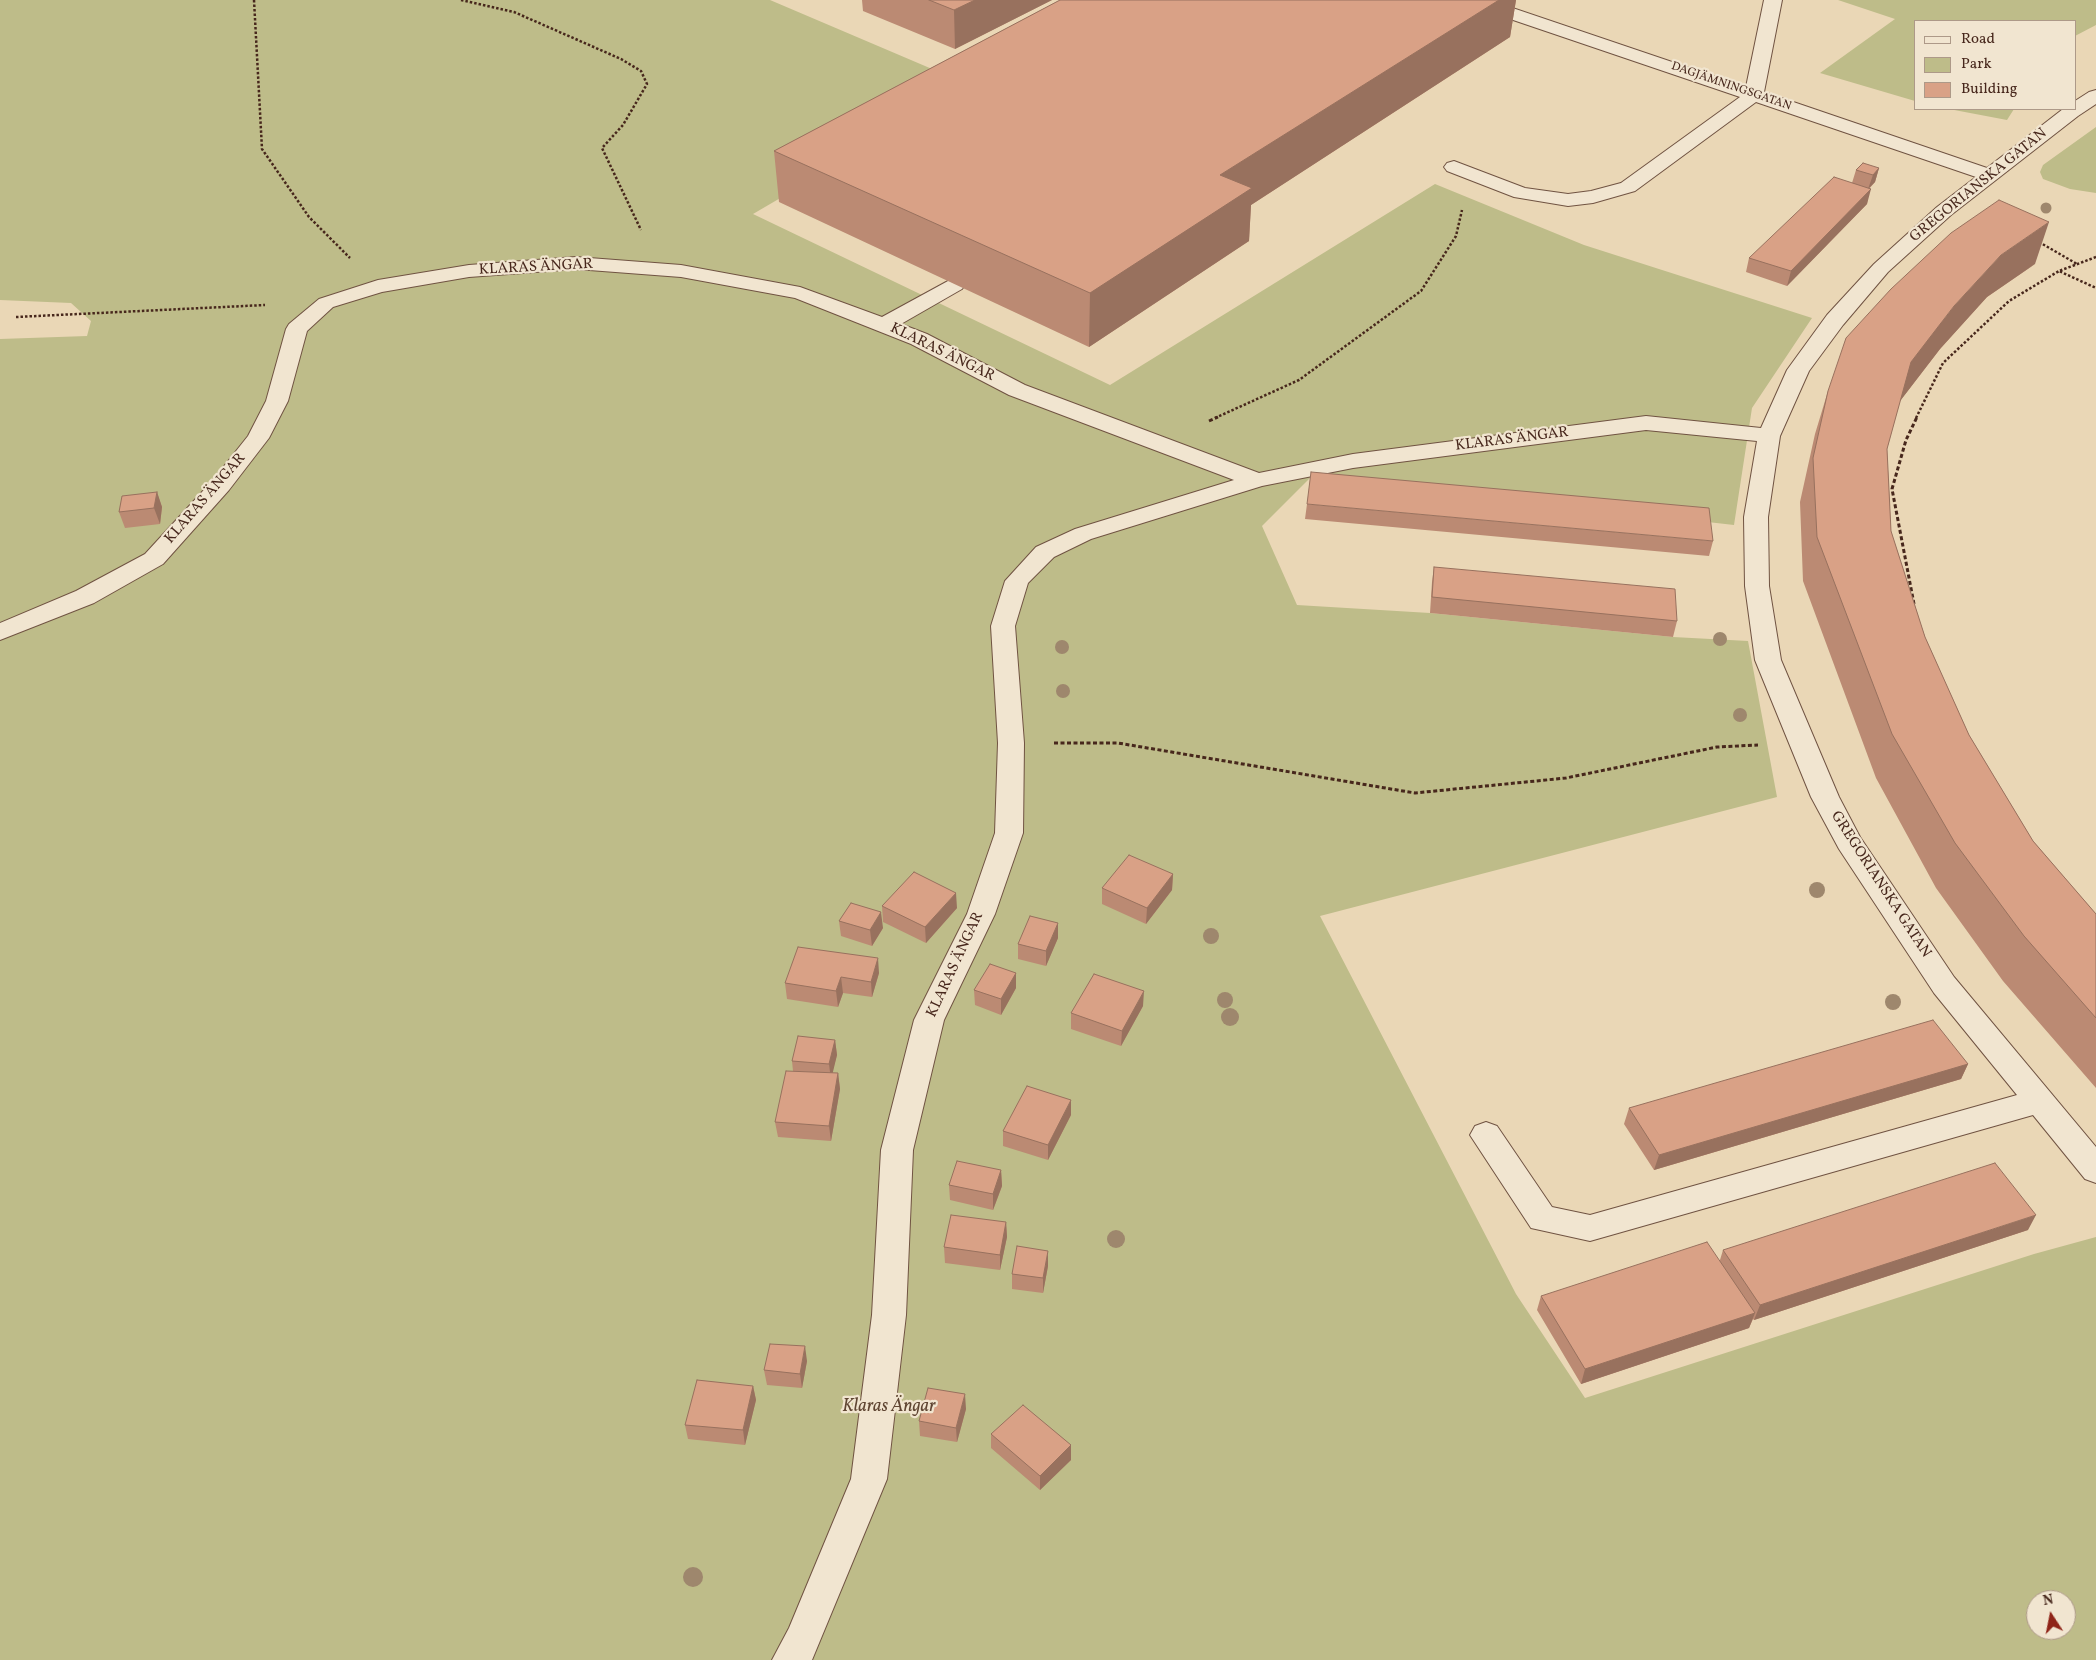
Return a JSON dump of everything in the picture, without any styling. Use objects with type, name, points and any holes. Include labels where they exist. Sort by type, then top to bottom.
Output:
[{"type":"street","name":"DAGJÄMNINGSGATAN","points":[[1472,0],[1990,175]]},
{"type":"street","points":[[1454,167],[1521,193],[1568,200],[1593,197],[1628,187],[1754,95],[1773,0]]},
{"type":"street","name":"GREGORIANSKA GATAN","points":[[2076,109],[2096,96]]},
{"type":"street","name":"GREGORIANSKA GATAN","points":[[2074,110],[1944,210],[1882,268],[1835,320],[1798,370],[1769,436],[1756,518],[1757,586],[1768,660],[1825,797],[1849,842],[1944,984],[2096,1170]]},
{"type":"street","name":"KLARAS ÄNGAR","points":[[0,632],[86,598],[154,559],[221,485],[258,438],[277,401],[297,329],[326,303],[378,286],[469,271],[576,263],[681,271],[800,293],[919,339],[1017,390],[1160,442],[1257,480]]},
{"type":"street","points":[[884,325],[955,284]]},
{"type":"street","name":"KLARAS ÄNGAR","points":[[791,1660],[803,1640],[869,1479],[889,1315],[897,1150],[929,1020],[981,914],[1009,833],[1011,743],[1003,626],[1017,581],[1045,552],[1083,534],[1257,480],[1354,461],[1646,423],[1769,436]]},
{"type":"street","points":[[1486,1135],[1542,1219],[1590,1228],[2039,1101]]},
{"type":"path","points":[[254,0],[262,149],[309,217],[378,286]]},
{"type":"path","points":[[461,0],[514,12],[600,52],[621,59],[641,71],[647,84],[623,125],[602,148],[649,244],[681,271]]},
{"type":"path","points":[[1160,442],[1299,380],[1421,291],[1456,236],[1462,210],[1491,182]]},
{"type":"path","points":[[2035,240],[2077,264]]},
{"type":"path","points":[[1916,612],[1892,489],[1906,440],[1943,363],[2009,301],[2059,271],[2096,257]]},
{"type":"path","points":[[2059,271],[2096,288]]},
{"type":"path","points":[[16,317],[190,307],[326,303]]},
{"type":"path","points":[[1011,743],[1118,743],[1415,793],[1566,778],[1718,748],[1801,742]]},
{"type":"green space","name":"Klaras Ängar","points":[[0,0],[770,0],[972,86],[753,214],[1110,385],[1435,184],[1584,245],[1812,318],[1752,408],[1734,525],[1311,477],[1262,526],[1297,605],[1430,613],[1673,637],[1748,641],[1777,797],[1320,916],[1516,1294],[1585,1398],[2034,1254],[2096,1237],[2096,1660],[0,1660],[0,339],[87,336],[91,321],[71,303],[0,300]]},
{"type":"green space","points":[[1838,0],[2096,0],[2096,25],[2076,35],[2076,20],[1914,20],[1914,101],[1820,73],[1895,19]]},
{"type":"green space","points":[[1954,110],[2013,110],[2007,120]]},
{"type":"green space","points":[[2096,127],[2096,193],[2070,189],[2043,179],[2040,172],[2043,165]]},
{"type":"building","points":[[929,0],[975,0],[954,10]]},
{"type":"building","points":[[1060,0],[1499,0],[1220,175],[1252,188],[1090,293],[774,151]]},
{"type":"building","points":[[1863,163],[1879,168],[1873,175],[1856,170]]},
{"type":"building","points":[[1834,177],[1871,189],[1791,271],[1749,258]]},
{"type":"building","points":[[1999,200],[2049,222],[2001,255],[1954,306],[1911,362],[1887,449],[1891,531],[1925,637],[1969,735],[2033,841],[2096,914],[2096,1018],[2024,936],[1955,843],[1892,734],[1817,537],[1813,458],[1828,391],[1846,338],[1891,289],[1951,233]]},
{"type":"building","points":[[1311,472],[1709,508],[1713,541],[1307,504]]},
{"type":"building","points":[[157,492],[154,508],[119,512],[122,496]]},
{"type":"building","points":[[1434,567],[1675,589],[1677,621],[1432,597]]},
{"type":"building","points":[[1129,855],[1173,874],[1147,908],[1102,888]]},
{"type":"building","points":[[914,872],[956,893],[925,927],[882,906]]},
{"type":"building","points":[[851,903],[881,912],[870,930],[839,921]]},
{"type":"building","points":[[1030,916],[1058,923],[1046,951],[1018,944]]},
{"type":"building","points":[[798,947],[878,958],[871,982],[841,977],[836,991],[785,983]]},
{"type":"building","points":[[990,964],[1016,973],[1001,999],[974,990]]},
{"type":"building","points":[[1094,974],[1144,991],[1122,1031],[1071,1013]]},
{"type":"building","points":[[1933,1020],[1968,1064],[1659,1155],[1629,1108]]},
{"type":"building","points":[[798,1036],[835,1040],[829,1064],[792,1061]]},
{"type":"building","points":[[786,1071],[838,1073],[829,1126],[775,1122]]},
{"type":"building","points":[[1027,1086],[1071,1100],[1048,1145],[1003,1131]]},
{"type":"building","points":[[957,1161],[1001,1170],[993,1194],[949,1185]]},
{"type":"building","points":[[1995,1163],[2036,1215],[1760,1305],[1723,1250]]},
{"type":"building","points":[[951,1215],[1006,1222],[1000,1255],[944,1247]]},
{"type":"building","points":[[1707,1242],[1755,1313],[1585,1369],[1541,1296]]},
{"type":"building","points":[[1017,1246],[1048,1251],[1043,1278],[1012,1274]]},
{"type":"building","points":[[770,1344],[805,1346],[800,1374],[764,1370]]},
{"type":"building","points":[[697,1380],[753,1386],[743,1430],[685,1425]]},
{"type":"building","points":[[928,1388],[965,1394],[956,1428],[919,1421]]},
{"type":"building","points":[[1023,1405],[1071,1445],[1040,1476],[991,1434]]}]
